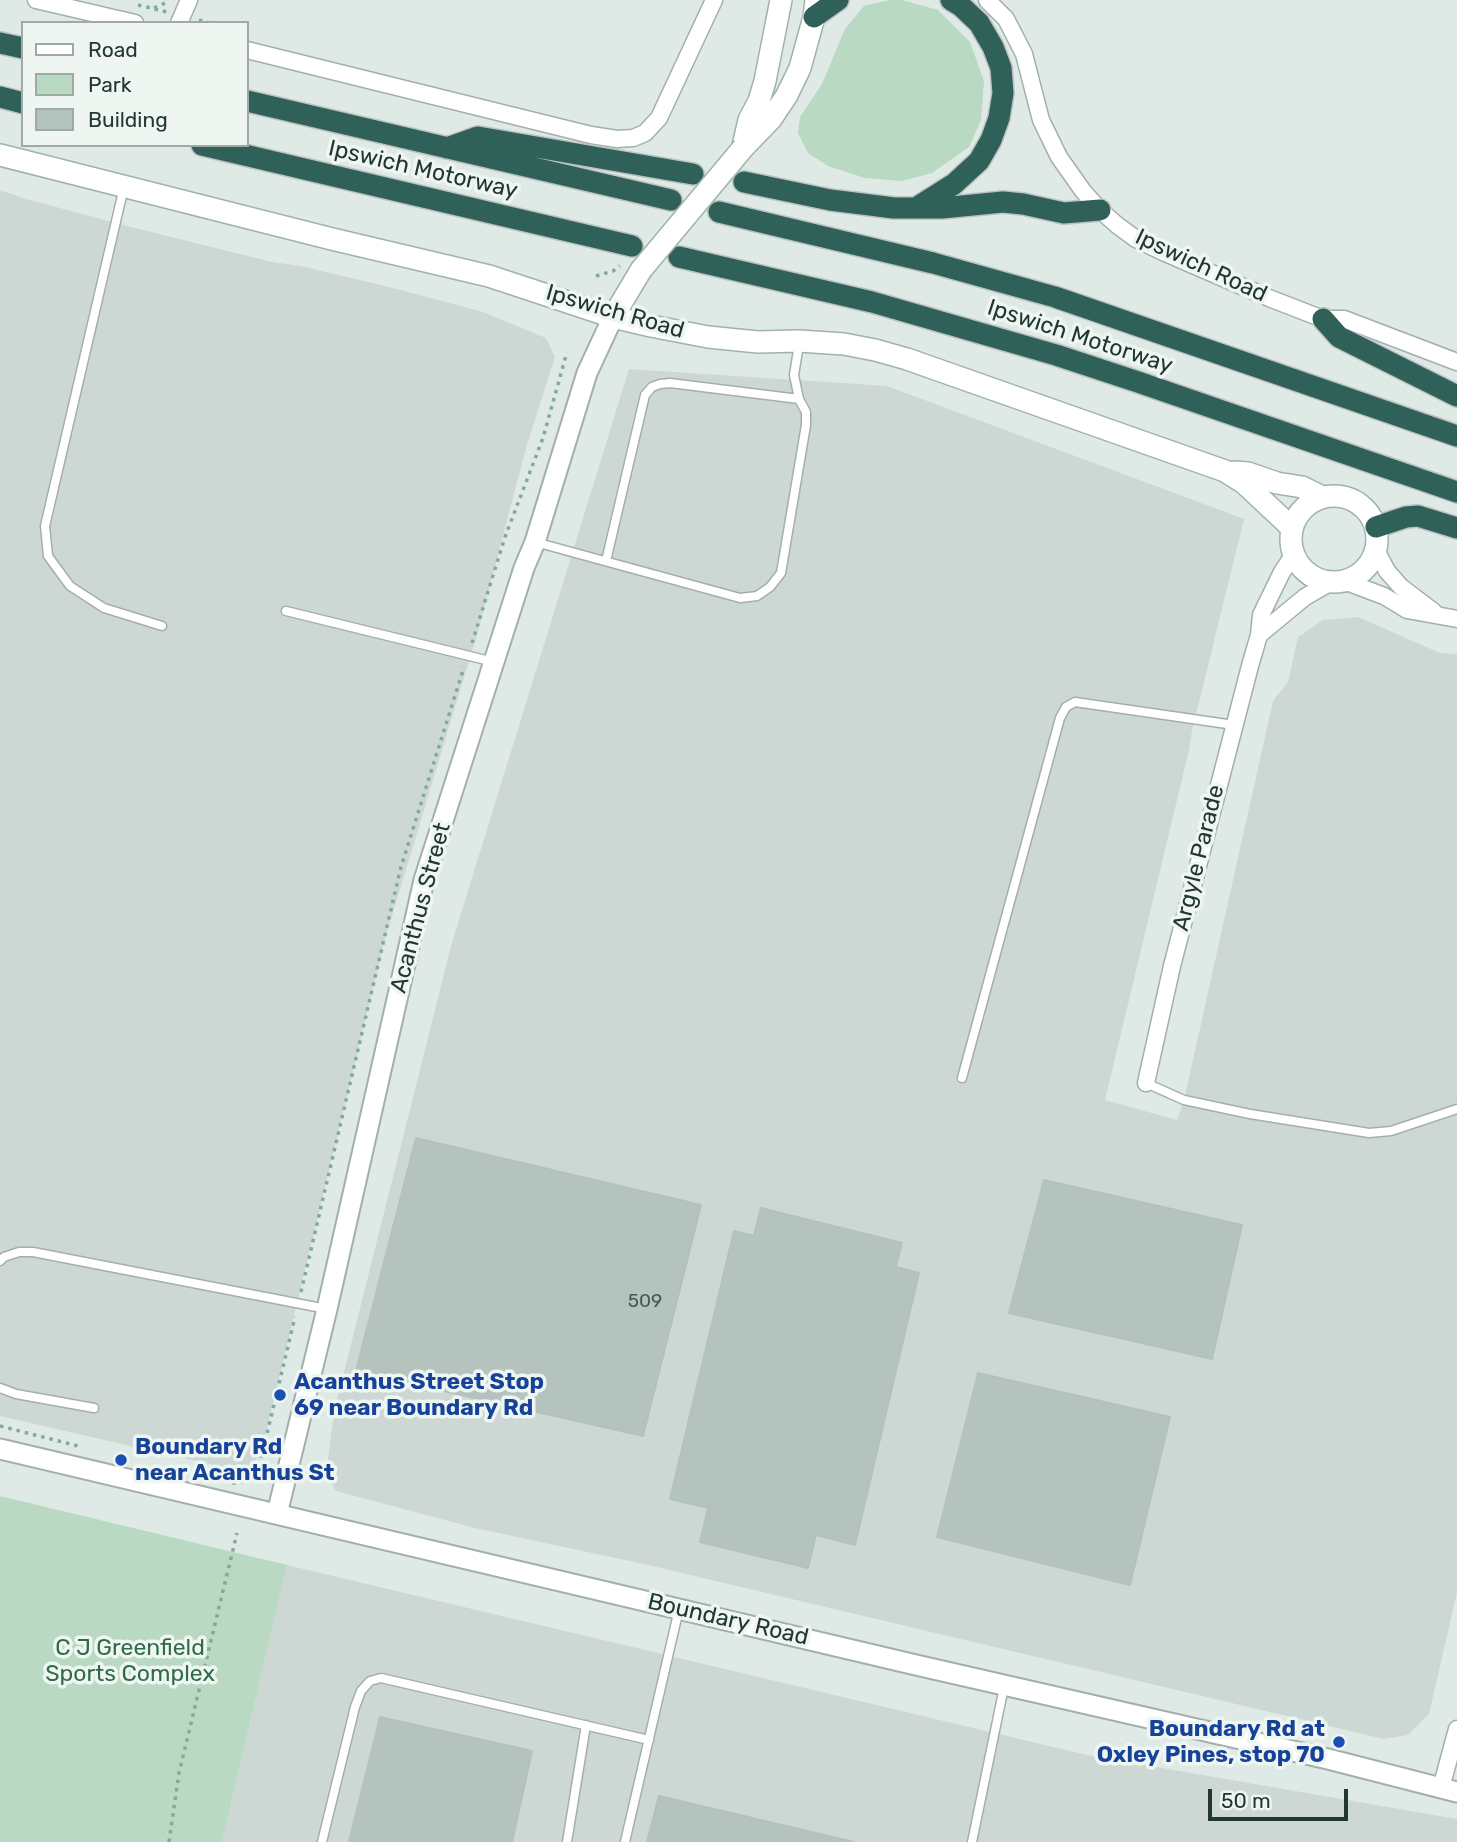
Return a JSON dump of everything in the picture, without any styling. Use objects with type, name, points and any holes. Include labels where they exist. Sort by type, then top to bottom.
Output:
[{"type":"highway","points":[[815,9],[838,0]]},
{"type":"highway","points":[[915,209],[954,184],[979,161],[991,140],[1001,105],[1001,68],[993,47],[979,23],[951,0]]},
{"type":"highway","points":[[0,43],[21,48]]},
{"type":"highway","points":[[0,97],[21,102]]},
{"type":"highway","name":"Ipswich Motorway","points":[[248,101],[671,200]]},
{"type":"highway","points":[[447,148],[478,137],[694,174]]},
{"type":"highway","name":"Ipswich Motorway","points":[[209,147],[631,260]]},
{"type":"highway","points":[[744,182],[830,200],[894,208],[942,208],[1003,202],[1064,213],[1100,210]]},
{"type":"highway","name":"Ipswich Motorway","points":[[719,212],[933,263],[1055,297],[1457,436]]},
{"type":"highway","name":"Ipswich Motorway","points":[[679,257],[872,302],[1056,355],[1457,492]]},
{"type":"highway","points":[[1323,319],[1339,337],[1457,396]]},
{"type":"highway","points":[[1376,527],[1418,516],[1457,528]]},
{"type":"main road","points":[[743,148],[749,120],[765,81],[781,0]]},
{"type":"main road","points":[[613,317],[631,260],[771,119],[787,95],[800,68],[815,9]]},
{"type":"main road","name":"Ipswich Road","points":[[0,155],[489,276],[613,317],[651,326],[708,337],[758,342],[844,344],[876,350],[1225,471],[1244,483],[1292,528]]},
{"type":"main road","name":"Ipswich Road","points":[[1225,471],[1248,473],[1277,483],[1302,487],[1322,497]]},
{"type":"main road","points":[[1336,495],[1349,498],[1361,505],[1376,527],[1376,551],[1364,570],[1355,577],[1338,581],[1319,579],[1308,573],[1294,554],[1291,541],[1296,518],[1303,509],[1322,497],[1336,495]]},
{"type":"street","points":[[36,0],[126,21]]},
{"type":"street","points":[[181,19],[190,0]]},
{"type":"street","points":[[248,50],[591,135],[617,139],[633,138],[645,133],[659,118],[714,0]]},
{"type":"street","name":"Ipswich Road","points":[[987,0],[1006,19],[1024,54],[1041,120],[1059,157],[1083,191],[1117,225],[1145,243],[1231,282],[1323,319],[1344,319],[1457,362]]},
{"type":"street","name":"Acanthus Street","points":[[277,1514],[327,1309],[424,880],[524,568],[535,542],[587,373],[613,317]]},
{"type":"street","points":[[1376,551],[1387,571],[1401,587],[1439,615]]},
{"type":"street","name":"Argyle Parade","points":[[1146,1083],[1172,966],[1259,635],[1261,615],[1294,554]]},
{"type":"street","points":[[1259,635],[1305,597],[1338,581],[1384,596],[1407,610],[1457,619]]},
{"type":"street","name":"Boundary Road","points":[[0,1449],[1314,1756],[1449,1790]]},
{"type":"street","points":[[1449,1790],[1457,1729]]},
{"type":"lane","points":[[124,187],[45,526],[48,556],[70,586],[104,608],[162,626]]},
{"type":"lane","points":[[535,542],[740,598],[757,596],[770,587],[781,573],[806,425],[806,412],[799,398],[794,374],[799,341]]},
{"type":"lane","points":[[606,561],[645,396],[652,387],[660,383],[670,383],[799,398]]},
{"type":"lane","points":[[286,611],[494,662]]},
{"type":"lane","points":[[962,1078],[1060,718],[1066,707],[1075,702],[1234,725]]},
{"type":"lane","points":[[1146,1083],[1184,1100],[1250,1114],[1369,1133],[1391,1131],[1457,1109]]},
{"type":"lane","points":[[0,1261],[19,1252],[33,1252],[327,1309]]},
{"type":"lane","points":[[0,1388],[16,1394],[94,1408]]},
{"type":"lane","points":[[625,1842],[679,1609]]},
{"type":"lane","points":[[322,1842],[355,1707],[361,1692],[370,1681],[381,1678],[649,1740]]},
{"type":"lane","points":[[972,1842],[1005,1685]]},
{"type":"lane","points":[[567,1842],[586,1725]]},
{"type":"path","points":[[154,8],[167,0]]},
{"type":"path","points":[[133,4],[154,8],[181,19]]},
{"type":"path","points":[[596,276],[613,271],[631,260]]},
{"type":"path","points":[[230,1483],[248,1479],[259,1468],[401,867],[505,537],[543,438],[568,352]]},
{"type":"path","points":[[0,1426],[86,1448]]},
{"type":"path","points":[[169,1842],[179,1773],[237,1533]]},
{"type":"shaded area","points":[[0,190],[119,224],[272,262],[301,266],[397,289],[483,312],[546,338],[555,357],[526,448],[477,635],[384,942],[260,1457],[240,1471],[0,1416]]},
{"type":"shaded area","points":[[629,369],[887,386],[1244,519],[1105,1100],[1177,1120],[1184,1100],[1273,701],[1288,682],[1298,637],[1323,620],[1358,617],[1440,653],[1457,654],[1457,1592],[1429,1714],[1408,1735],[1384,1739],[648,1565],[475,1528],[336,1491],[326,1474],[334,1412],[451,946]]},
{"type":"shaded area","points":[[287,1565],[1087,1755],[1457,1819],[1457,1842],[222,1842]]},
{"type":"green space","points":[[902,0],[938,10],[970,42],[984,81],[981,120],[969,147],[932,173],[902,181],[865,178],[828,166],[808,153],[798,133],[800,117],[822,84],[845,29],[864,6]]},
{"type":"green space","name":"C J Greenfield Sports Complex","points":[[0,1496],[287,1565],[222,1842],[0,1842]]},
{"type":"building","points":[[416,1138],[701,1205],[643,1436],[356,1371]]},
{"type":"building","points":[[1044,1180],[1242,1225],[1212,1359],[1009,1313]]},
{"type":"building","points":[[761,1208],[902,1243],[896,1267],[919,1273],[855,1545],[816,1535],[808,1568],[700,1542],[708,1508],[670,1499],[734,1231],[754,1236]]},
{"type":"building","points":[[978,1373],[1170,1417],[1130,1585],[937,1537]]},
{"type":"building","points":[[380,1717],[532,1751],[512,1842],[349,1842]]},
{"type":"building","points":[[659,1796],[854,1842],[647,1842]]},
{"type":"place","name":"Acanthus Street Stop 69 near Boundary Rd","points":[[280,1395]]},
{"type":"place","name":"Boundary Rd near Acanthus St","points":[[121,1460]]},
{"type":"place","name":"Boundary Rd at Oxley Pines, stop 70","points":[[1339,1742]]}]
